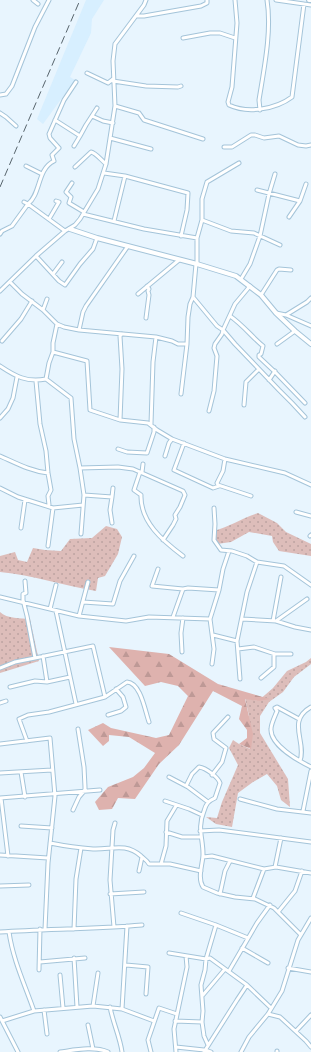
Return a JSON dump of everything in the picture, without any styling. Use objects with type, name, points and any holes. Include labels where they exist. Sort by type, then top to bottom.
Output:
[{"type":"main road","points":[[70,229],[97,238],[227,272],[242,280],[261,295],[276,313],[311,344]]},
{"type":"street","points":[[33,0],[38,4]]},
{"type":"street","points":[[0,95],[6,94],[12,86],[27,47],[49,0]]},
{"type":"street","points":[[0,291],[36,256],[78,222],[98,188],[104,173],[113,124],[115,106],[113,61],[115,44],[144,5],[146,0]]},
{"type":"street","points":[[136,16],[144,16],[201,6],[208,3],[207,0]]},
{"type":"street","points":[[235,0],[237,23],[232,87],[228,102],[232,106],[260,110],[285,103],[292,98],[304,4]]},
{"type":"street","points":[[260,110],[269,10],[267,0]]},
{"type":"street","points":[[276,0],[311,5]]},
{"type":"street","points":[[183,38],[210,33],[220,33],[235,38]]},
{"type":"street","points":[[87,73],[108,83],[113,80],[146,86],[181,86]]},
{"type":"street","points":[[0,234],[2,231],[12,226],[32,200],[42,174],[49,163],[54,161],[52,155],[58,148],[50,138],[49,134],[64,100],[76,82]]},
{"type":"street","points":[[115,106],[139,113],[144,120],[204,139]]},
{"type":"street","points":[[74,146],[97,108]]},
{"type":"street","points":[[0,113],[16,126]]},
{"type":"street","points":[[92,116],[113,124]]},
{"type":"street","points":[[55,120],[80,136]]},
{"type":"street","points":[[224,147],[232,147],[246,137],[255,134],[264,138],[279,136],[298,145],[311,145]]},
{"type":"street","points":[[110,138],[151,149]]},
{"type":"street","points":[[75,167],[90,152],[96,154],[100,160],[106,164]]},
{"type":"street","points":[[181,394],[187,344],[188,317],[196,281],[197,238],[202,220],[202,199],[207,182],[239,163]]},
{"type":"street","points":[[26,166],[42,174]]},
{"type":"street","points":[[104,173],[125,176],[188,193],[187,210],[181,236]]},
{"type":"street","points":[[242,280],[250,264],[260,236],[275,174]]},
{"type":"street","points":[[114,221],[125,176]]},
{"type":"street","points":[[72,183],[66,192],[71,197],[69,203],[84,213],[181,236],[197,238]]},
{"type":"street","points":[[289,217],[300,201],[306,184]]},
{"type":"street","points":[[258,190],[300,201]]},
{"type":"street","points":[[49,219],[59,202],[56,201]]},
{"type":"street","points":[[24,202],[65,232]]},
{"type":"street","points":[[202,220],[231,231],[251,233],[280,246]]},
{"type":"street","points":[[36,256],[59,281],[65,285],[93,249],[97,238]]},
{"type":"street","points":[[80,330],[83,312],[86,306],[128,246]]},
{"type":"street","points":[[138,294],[179,260]]},
{"type":"street","points":[[53,274],[62,262]]},
{"type":"street","points":[[261,295],[277,270],[291,270]]},
{"type":"street","points":[[10,282],[57,324],[68,328],[156,337],[178,344],[187,344]]},
{"type":"street","points":[[0,283],[4,286]]},
{"type":"street","points":[[146,318],[149,294],[149,289],[147,286]]},
{"type":"street","points":[[209,411],[214,391],[217,356],[214,348],[215,344],[222,334],[235,304],[250,286]]},
{"type":"street","points":[[193,297],[217,326],[223,330],[305,417]]},
{"type":"street","points":[[286,315],[311,298]]},
{"type":"street","points":[[43,310],[47,299]]},
{"type":"street","points":[[2,341],[21,319],[32,301]]},
{"type":"street","points":[[276,313],[286,315],[311,326]]},
{"type":"street","points":[[230,316],[249,331],[257,342],[263,346],[259,357],[275,371],[305,403]]},
{"type":"street","points":[[46,379],[53,352],[53,343],[57,324]]},
{"type":"street","points":[[277,344],[295,331]]},
{"type":"street","points":[[120,420],[122,369],[120,336],[122,334]]},
{"type":"street","points":[[150,424],[153,362],[156,337]]},
{"type":"street","points":[[53,352],[87,362],[90,410],[120,420],[150,424],[172,439],[225,459],[285,473],[311,485]]},
{"type":"street","points":[[0,366],[17,377],[36,381],[46,379],[71,398],[74,439],[84,495],[82,505],[81,534]]},
{"type":"street","points":[[244,405],[246,382],[259,369]]},
{"type":"street","points":[[269,380],[275,371]]},
{"type":"street","points":[[0,418],[8,409],[13,398],[17,377]]},
{"type":"street","points":[[36,381],[38,410],[42,438],[46,451],[51,490],[48,496],[48,505]]},
{"type":"street","points":[[118,448],[127,452],[147,453],[154,432],[154,427]]},
{"type":"street","points":[[164,456],[172,439]]},
{"type":"street","points":[[184,443],[174,470],[213,488],[219,486],[251,496]]},
{"type":"street","points":[[0,456],[29,469],[48,473]]},
{"type":"street","points":[[219,486],[217,483],[223,471],[225,459]]},
{"type":"street","points":[[143,464],[142,472],[140,472],[134,490],[141,495],[140,504],[143,513],[150,526],[163,540],[183,556]]},
{"type":"street","points":[[80,468],[122,467],[133,469],[183,492],[185,495],[175,515],[176,519],[163,540]]},
{"type":"street","points":[[112,523],[110,510],[113,488]]},
{"type":"street","points":[[1,490],[25,500],[48,505],[53,508],[82,505]]},
{"type":"street","points":[[84,495],[112,498]]},
{"type":"street","points":[[21,528],[25,500]]},
{"type":"street","points":[[48,546],[53,508]]},
{"type":"street","points":[[214,508],[214,540],[221,550],[247,556],[257,562],[284,566],[311,585]]},
{"type":"street","points":[[296,512],[311,516]]},
{"type":"street","points":[[212,664],[213,635],[210,619],[219,590],[223,568],[229,551]]},
{"type":"street","points":[[83,602],[113,604],[120,581],[134,556]]},
{"type":"street","points":[[240,679],[237,641],[247,592],[257,562]]},
{"type":"street","points":[[158,569],[152,586],[182,589],[219,590]]},
{"type":"street","points":[[274,621],[281,577]]},
{"type":"street","points":[[25,581],[26,593],[23,594],[23,602],[35,658]]},
{"type":"street","points":[[80,616],[88,582]]},
{"type":"street","points":[[50,609],[56,585]]},
{"type":"street","points":[[173,617],[182,589]]},
{"type":"street","points":[[0,597],[80,616],[126,621],[149,617],[210,619]]},
{"type":"street","points":[[274,621],[307,599]]},
{"type":"street","points":[[56,611],[76,704]]},
{"type":"street","points":[[182,618],[182,652]]},
{"type":"street","points":[[242,619],[274,621],[311,630]]},
{"type":"street","points":[[213,635],[237,641]]},
{"type":"street","points":[[0,668],[15,662],[92,646],[105,697]]},
{"type":"street","points":[[238,649],[254,647],[274,654],[291,654]]},
{"type":"street","points":[[261,678],[274,667],[274,654]]},
{"type":"street","points":[[43,656],[47,682]]},
{"type":"street","points":[[10,687],[35,681],[47,682],[70,677]]},
{"type":"street","points":[[27,741],[20,719],[28,715],[49,712],[105,697],[127,682],[132,684],[144,702],[144,708],[149,722]]},
{"type":"street","points":[[108,715],[121,711],[126,707],[124,697],[116,689]]},
{"type":"street","points":[[0,703],[6,701]]},
{"type":"street","points":[[299,719],[277,707],[275,708],[277,711],[271,729],[273,739],[276,743],[300,761],[311,767]]},
{"type":"street","points":[[300,761],[302,754],[298,736],[299,719],[311,707]]},
{"type":"street","points":[[212,775],[222,762],[226,748],[214,739],[213,733],[228,717]]},
{"type":"street","points":[[73,810],[82,792],[85,790],[84,767],[78,729]]},
{"type":"street","points":[[0,744],[50,738],[54,794],[48,858],[45,929]]},
{"type":"street","points":[[186,786],[192,774],[199,767],[202,767],[219,780],[220,783],[215,798],[208,802],[201,819],[200,831],[203,857],[200,879],[203,887],[220,894],[253,898],[270,905],[301,935]]},
{"type":"street","points":[[0,773],[52,770]]},
{"type":"street","points":[[303,811],[311,771]]},
{"type":"street","points":[[21,772],[25,797]]},
{"type":"street","points":[[169,777],[186,786],[208,802]]},
{"type":"street","points":[[8,856],[0,798],[100,790]]},
{"type":"street","points":[[240,799],[277,809],[311,813]]},
{"type":"street","points":[[164,801],[202,815]]},
{"type":"street","points":[[161,864],[166,846],[168,819],[176,806]]},
{"type":"street","points":[[114,927],[110,880],[113,830],[115,823]]},
{"type":"street","points":[[21,826],[52,828]]},
{"type":"street","points":[[200,831],[219,830],[311,842]]},
{"type":"street","points":[[166,832],[182,836],[201,837]]},
{"type":"street","points":[[275,867],[281,838]]},
{"type":"street","points":[[50,843],[98,850],[118,847],[132,850],[142,856],[148,861],[149,864],[170,864],[202,871]]},
{"type":"street","points":[[74,929],[76,879],[80,848]]},
{"type":"street","points":[[0,855],[48,858]]},
{"type":"street","points":[[139,871],[142,856]]},
{"type":"street","points":[[203,857],[212,856],[264,869],[275,867],[310,873]]},
{"type":"street","points":[[220,894],[225,871],[230,861]]},
{"type":"street","points":[[253,898],[264,869]]},
{"type":"street","points":[[278,912],[295,891],[302,871]]},
{"type":"street","points":[[0,886],[29,885]]},
{"type":"street","points":[[110,894],[144,892]]},
{"type":"street","points":[[202,995],[227,970],[270,905]]},
{"type":"street","points":[[181,913],[248,938]]},
{"type":"street","points":[[241,1052],[249,1037],[268,1014],[282,991],[298,940],[311,918]]},
{"type":"street","points":[[0,932],[142,925]]},
{"type":"street","points":[[208,1045],[204,1036],[202,1022],[201,985],[206,959],[216,925]]},
{"type":"street","points":[[122,1009],[126,965],[127,926]]},
{"type":"street","points":[[39,970],[40,929]]},
{"type":"street","points":[[9,932],[17,968],[24,982],[34,1012]]},
{"type":"street","points":[[242,948],[268,963]]},
{"type":"street","points":[[169,953],[206,959],[210,958],[247,985],[271,1008]]},
{"type":"street","points":[[176,1052],[174,1029],[186,967],[186,956]]},
{"type":"street","points":[[74,958],[77,1007]]},
{"type":"street","points":[[40,962],[85,958]]},
{"type":"street","points":[[126,965],[148,967],[146,994]]},
{"type":"street","points":[[288,968],[311,972]]},
{"type":"street","points":[[93,1006],[98,973]]},
{"type":"street","points":[[60,975],[63,1008]]},
{"type":"street","points":[[204,1051],[247,985]]},
{"type":"street","points":[[2,1021],[44,1010],[93,1006],[122,1009],[154,1021]]},
{"type":"street","points":[[110,1007],[122,1052]]},
{"type":"street","points":[[151,1052],[148,1040],[159,1008],[177,1014]]},
{"type":"street","points":[[44,1010],[47,1034]]},
{"type":"street","points":[[268,1014],[280,1017],[311,1047]]},
{"type":"street","points":[[296,1031],[311,1015]]},
{"type":"street","points":[[0,1017],[18,1052]]},
{"type":"street","points":[[175,1022],[202,1022]]},
{"type":"street","points":[[88,1025],[93,1049]]},
{"type":"street","points":[[176,1047],[211,1052]]},
{"type":"street","points":[[60,1052],[93,1049],[108,1052]]},
{"type":"shaded area","points":[[86,0],[104,0],[92,19],[91,33],[70,77],[75,80],[43,124],[37,119]]},
{"type":"shaded area","points":[[258,513],[277,523],[286,532],[311,544],[311,556],[279,551],[273,542],[272,536],[249,532],[231,542],[217,544],[213,531]]},
{"type":"shaded area","points":[[106,526],[117,529],[122,537],[118,554],[105,576],[98,578],[96,591],[12,573],[0,572],[0,556],[15,552],[18,560],[27,562],[33,548],[61,551],[70,539],[92,538]]},
{"type":"shaded area","points":[[0,612],[10,617],[30,619],[39,661],[0,673]]},
{"type":"shaded area","points":[[311,658],[311,664],[294,677],[283,692],[269,702],[260,716],[260,733],[288,779],[290,807],[281,800],[277,786],[267,774],[238,793],[232,827],[216,824],[206,817],[217,818],[222,802],[238,765],[229,748],[233,740],[250,749],[249,716],[245,698],[258,701],[273,688],[287,671]]},
{"type":"green space","points":[[109,647],[169,654],[218,684],[270,699],[258,701],[245,699],[253,734],[251,749],[239,744],[247,738],[247,730],[239,719],[242,706],[213,691],[179,745],[159,764],[135,799],[118,798],[112,809],[99,810],[95,802],[108,787],[133,777],[144,768],[155,753],[129,737],[109,735],[109,741],[103,746],[88,730],[103,723],[111,728],[156,738],[169,735],[188,696],[178,686],[161,682],[145,686]]},
{"type":"railway","points":[[0,187],[80,0]]}]
